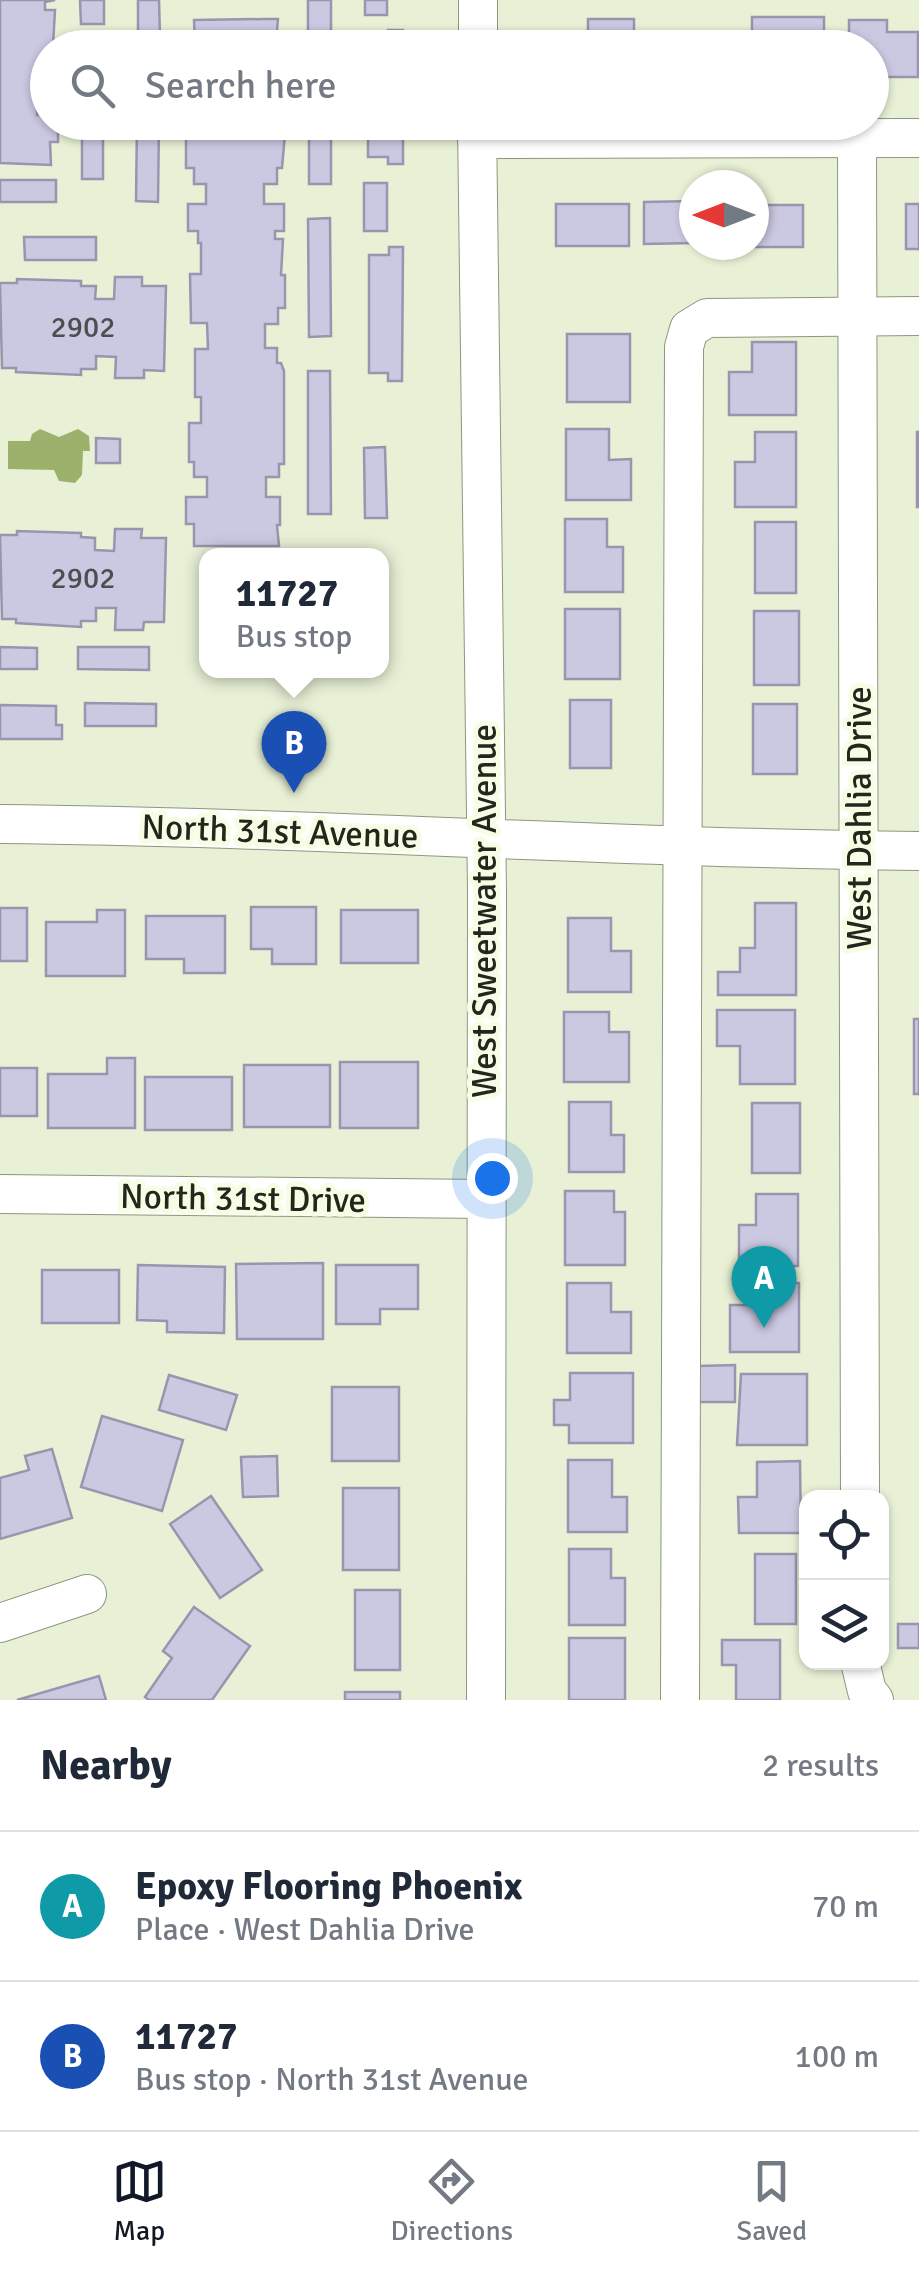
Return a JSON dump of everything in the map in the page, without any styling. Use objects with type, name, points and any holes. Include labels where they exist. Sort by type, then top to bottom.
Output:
[{"type":"street","points":[[478,0],[478,30]]},
{"type":"street","points":[[889,138],[919,138]]},
{"type":"street","name":"West Sweetwater Avenue","points":[[477,140],[485,840],[486,1700]]},
{"type":"street","name":"West Dahlia Drive","points":[[857,140],[860,1490]]},
{"type":"street","points":[[680,1700],[684,347],[689,329],[707,318],[919,316]]},
{"type":"street","name":"North 31st Avenue","points":[[0,824],[919,850]]},
{"type":"street","name":"North 31st Drive","points":[[0,1194],[485,1199]]},
{"type":"street","points":[[0,1623],[87,1594]]},
{"type":"street","points":[[862,1670],[867,1691],[874,1700]]},
{"type":"shaded area","points":[[40,429],[59,437],[78,429],[89,436],[90,451],[83,451],[82,475],[75,483],[59,481],[54,470],[8,469],[8,441],[30,441]]},
{"type":"building","points":[[0,0],[55,0],[45,2],[45,10],[55,10],[54,30],[30,30],[30,140],[58,140],[50,142],[51,165],[0,163]]},
{"type":"building","points":[[80,0],[104,0],[104,24],[81,24]]},
{"type":"building","points":[[138,0],[159,0],[160,30],[138,30]]},
{"type":"building","points":[[308,0],[331,0],[331,30],[308,30]]},
{"type":"building","points":[[365,0],[387,0],[387,15],[365,15]]},
{"type":"building","points":[[752,17],[824,17],[824,30],[752,30]]},
{"type":"building","points":[[278,19],[277,30],[194,30],[194,20]]},
{"type":"building","points":[[588,19],[634,19],[634,30],[588,30]]},
{"type":"building","points":[[849,20],[887,20],[887,30],[849,30]]},
{"type":"building","points":[[889,32],[918,32],[918,77],[889,77]]},
{"type":"building","points":[[82,140],[103,140],[103,179],[82,179]]},
{"type":"building","points":[[137,140],[159,140],[158,202],[136,201]]},
{"type":"building","points":[[186,140],[284,140],[277,184],[264,184],[264,204],[284,204],[284,231],[275,231],[275,239],[283,239],[281,275],[285,275],[285,308],[278,308],[278,324],[265,324],[265,348],[277,348],[277,363],[281,363],[284,371],[284,464],[279,464],[279,477],[266,477],[266,497],[280,497],[279,546],[194,546],[194,524],[186,524],[186,497],[207,497],[207,477],[194,477],[194,462],[189,462],[189,423],[201,423],[201,397],[195,397],[195,349],[208,349],[207,323],[191,323],[190,274],[201,274],[201,243],[198,231],[188,231],[188,204],[206,204],[206,184],[194,184],[194,168],[186,168]]},
{"type":"building","points":[[309,140],[331,140],[331,184],[309,184]]},
{"type":"building","points":[[368,140],[403,140],[403,164],[388,164],[388,157],[368,157]]},
{"type":"building","points":[[0,180],[56,180],[56,202],[0,202]]},
{"type":"building","points":[[364,183],[387,183],[387,231],[364,231]]},
{"type":"building","points":[[679,201],[679,243],[644,244],[644,202]]},
{"type":"building","points":[[556,204],[629,204],[629,246],[556,246]]},
{"type":"building","points":[[906,204],[919,204],[919,249],[906,249]]},
{"type":"building","points":[[769,205],[803,205],[803,247],[769,247]]},
{"type":"building","points":[[330,218],[331,336],[309,337],[308,219]]},
{"type":"building","points":[[24,237],[96,237],[96,260],[25,260]]},
{"type":"building","points":[[389,247],[403,247],[402,381],[388,381],[388,373],[369,373],[369,255],[389,255]]},
{"type":"building","points":[[115,277],[142,277],[142,286],[166,286],[164,371],[144,370],[144,378],[115,378],[116,357],[96,356],[96,369],[81,369],[81,375],[2,368],[0,283],[17,283],[17,279],[81,281],[81,286],[96,286],[95,299],[114,299]]},
{"type":"building","points":[[567,334],[630,334],[630,402],[567,402]]},
{"type":"building","points":[[752,342],[796,342],[796,415],[729,415],[729,372],[752,372]]},
{"type":"building","points":[[308,371],[330,371],[331,514],[308,514]]},
{"type":"building","points":[[566,429],[609,429],[609,460],[631,459],[631,500],[566,500]]},
{"type":"building","points":[[755,432],[796,432],[796,507],[735,507],[735,462],[755,462]]},
{"type":"building","points":[[919,432],[919,507],[917,507]]},
{"type":"building","points":[[96,438],[120,439],[120,463],[96,463]]},
{"type":"building","points":[[385,447],[387,518],[365,518],[364,448]]},
{"type":"building","points":[[565,519],[607,519],[607,547],[623,547],[623,592],[565,592]]},
{"type":"building","points":[[755,522],[796,522],[796,593],[755,593]]},
{"type":"building","points":[[115,529],[142,529],[141,538],[166,538],[164,622],[144,622],[143,630],[115,630],[116,608],[96,608],[96,621],[81,621],[81,627],[2,619],[0,535],[17,535],[17,531],[81,533],[81,537],[95,538],[95,550],[114,551]]},
{"type":"building","points":[[565,609],[620,609],[620,679],[565,679]]},
{"type":"building","points":[[754,611],[799,611],[799,685],[754,685]]},
{"type":"building","points":[[0,647],[37,648],[37,669],[0,669]]},
{"type":"building","points":[[78,647],[149,647],[149,670],[78,669]]},
{"type":"building","points":[[570,700],[611,700],[611,768],[570,768]]},
{"type":"building","points":[[85,703],[156,704],[156,726],[85,726]]},
{"type":"building","points":[[753,704],[797,704],[797,774],[753,774]]},
{"type":"building","points":[[0,705],[56,706],[56,725],[62,725],[62,739],[0,739]]},
{"type":"building","points":[[755,903],[796,903],[796,995],[718,995],[718,972],[740,972],[740,948],[755,948]]},
{"type":"building","points":[[251,907],[316,907],[316,964],[272,964],[272,949],[251,949]]},
{"type":"building","points":[[0,908],[27,908],[27,961],[0,961]]},
{"type":"building","points":[[97,910],[125,910],[125,976],[46,976],[46,922],[97,922]]},
{"type":"building","points":[[341,910],[418,910],[418,963],[341,963]]},
{"type":"building","points":[[146,916],[225,916],[225,973],[184,973],[184,959],[146,959]]},
{"type":"building","points":[[568,918],[611,918],[611,951],[631,951],[631,992],[568,992]]},
{"type":"building","points":[[717,1010],[795,1010],[795,1084],[740,1084],[740,1046],[717,1046]]},
{"type":"building","points":[[564,1012],[609,1012],[609,1032],[629,1032],[629,1082],[564,1082]]},
{"type":"building","points":[[914,1019],[919,1019],[919,1094],[914,1094]]},
{"type":"building","points":[[107,1058],[135,1058],[135,1128],[48,1128],[48,1074],[107,1074]]},
{"type":"building","points":[[340,1062],[418,1062],[418,1128],[340,1128]]},
{"type":"building","points":[[244,1065],[330,1065],[330,1127],[244,1127]]},
{"type":"building","points":[[0,1068],[37,1068],[37,1116],[0,1116]]},
{"type":"building","points":[[145,1077],[232,1077],[232,1130],[145,1130]]},
{"type":"building","points":[[569,1102],[611,1102],[611,1135],[624,1135],[624,1172],[569,1172]]},
{"type":"building","points":[[752,1103],[800,1103],[800,1173],[752,1173]]},
{"type":"building","points":[[565,1191],[614,1191],[614,1212],[625,1212],[625,1265],[565,1265]]},
{"type":"building","points":[[756,1194],[798,1194],[798,1266],[739,1266],[739,1225],[756,1225]]},
{"type":"building","points":[[323,1263],[323,1339],[237,1339],[236,1264]]},
{"type":"building","points":[[138,1265],[225,1267],[224,1333],[167,1332],[167,1321],[137,1320]]},
{"type":"building","points":[[336,1265],[418,1265],[418,1309],[380,1309],[380,1324],[336,1324]]},
{"type":"building","points":[[42,1270],[119,1270],[119,1323],[42,1323]]},
{"type":"building","points":[[567,1283],[611,1283],[611,1312],[631,1312],[631,1353],[567,1353]]},
{"type":"building","points":[[755,1283],[799,1283],[799,1352],[730,1352],[730,1305],[755,1305]]},
{"type":"building","points":[[735,1365],[735,1402],[699,1402],[698,1366]]},
{"type":"building","points":[[570,1373],[633,1373],[633,1443],[569,1443],[569,1425],[554,1425],[554,1400],[570,1400]]},
{"type":"building","points":[[741,1374],[807,1374],[807,1445],[737,1445]]},
{"type":"building","points":[[169,1375],[237,1395],[226,1430],[159,1410]]},
{"type":"building","points":[[332,1387],[399,1387],[399,1461],[332,1461]]},
{"type":"building","points":[[102,1416],[183,1440],[162,1511],[81,1487]]},
{"type":"building","points":[[52,1449],[72,1518],[0,1539],[0,1478],[29,1470],[25,1456]]},
{"type":"building","points":[[277,1456],[278,1496],[243,1497],[241,1457]]},
{"type":"building","points":[[568,1460],[612,1460],[612,1497],[627,1497],[627,1532],[568,1532]]},
{"type":"building","points":[[800,1461],[799,1533],[739,1533],[738,1497],[757,1497],[757,1462]]},
{"type":"building","points":[[343,1488],[399,1488],[399,1570],[343,1570]]},
{"type":"building","points":[[211,1496],[262,1570],[220,1598],[170,1524]]},
{"type":"building","points":[[569,1549],[611,1549],[611,1578],[625,1578],[625,1625],[569,1625]]},
{"type":"building","points":[[755,1554],[796,1554],[796,1624],[755,1624]]},
{"type":"building","points":[[355,1590],[400,1590],[400,1670],[355,1670]]},
{"type":"building","points":[[194,1607],[250,1646],[212,1700],[149,1700],[145,1697],[172,1658],[163,1651]]},
{"type":"building","points":[[898,1624],[919,1624],[919,1648],[898,1648]]},
{"type":"building","points":[[569,1638],[625,1638],[625,1700],[569,1700]]},
{"type":"building","points":[[722,1640],[780,1640],[780,1700],[736,1700],[736,1665],[722,1665]]},
{"type":"building","points":[[99,1676],[106,1700],[17,1700]]},
{"type":"building","points":[[345,1692],[400,1692],[400,1700],[345,1700]]},
{"type":"place","name":"11727","points":[[294,793]]},
{"type":"place","name":"Epoxy Flooring Phoenix","points":[[764,1328]]}]
